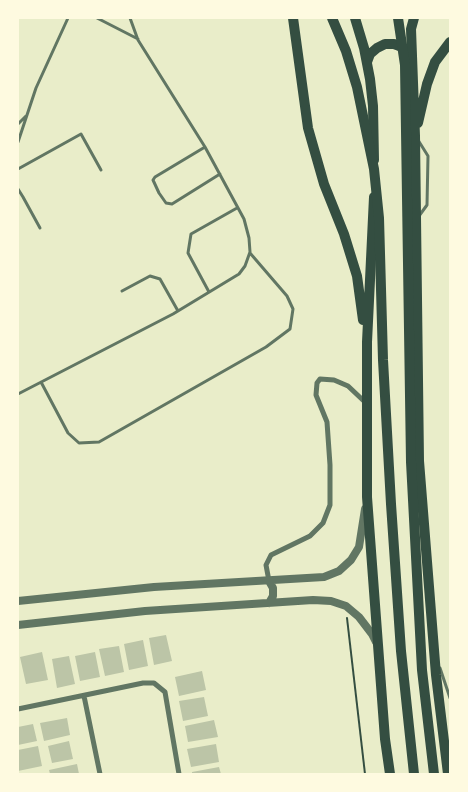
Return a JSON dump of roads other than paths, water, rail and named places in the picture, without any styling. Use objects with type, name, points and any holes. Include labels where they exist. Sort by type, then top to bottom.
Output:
[{"type":"highway","points":[[293,18],[308,128],[324,184],[344,234],[357,276],[367,342]]},
{"type":"highway","points":[[332,18],[346,51],[365,119],[375,176],[392,524],[401,651],[414,774]]},
{"type":"highway","points":[[355,18],[367,62],[373,106],[374,187],[367,342],[367,498],[385,738],[390,774]]},
{"type":"highway","points":[[398,18],[408,63],[415,136],[419,460],[434,650],[448,769]]},
{"type":"highway","points":[[408,63],[411,29],[414,18]]},
{"type":"highway","points":[[415,136],[427,84],[435,62],[450,42]]},
{"type":"highway","points":[[367,62],[370,54],[385,44],[394,44],[402,47],[408,53],[411,462],[422,670],[434,774]]},
{"type":"street","points":[[269,603],[273,596],[273,588],[269,581],[266,565],[271,555],[310,536],[322,523],[330,505],[327,422],[316,395],[317,382],[320,379],[334,380],[348,386],[367,404]]},
{"type":"street","points":[[18,601],[90,592],[324,577],[339,571],[351,560],[359,547],[367,498]]},
{"type":"street","points":[[18,625],[136,612],[313,600],[331,601],[346,606],[359,618],[368,628],[379,648]]},
{"type":"street","points":[[18,709],[143,683],[154,683],[165,692],[179,774]]},
{"type":"street","points":[[84,696],[100,774]]},
{"type":"lane","points":[[18,142],[26,115],[47,61],[68,18]]},
{"type":"lane","points":[[97,18],[138,40]]},
{"type":"lane","points":[[18,394],[178,311],[239,274],[246,266],[250,252],[249,238],[244,219],[205,147],[138,40],[130,18]]},
{"type":"lane","points":[[18,124],[26,115]]},
{"type":"lane","points":[[18,169],[81,134],[101,170]]},
{"type":"lane","points":[[205,147],[155,177],[153,180],[159,193],[166,203],[172,204],[220,174]]},
{"type":"lane","points":[[18,189],[40,228]]},
{"type":"lane","points":[[209,292],[188,253],[191,234],[237,208]]},
{"type":"lane","points":[[41,382],[68,433],[79,443],[99,442],[266,347],[290,329],[293,309],[287,296],[250,252]]},
{"type":"lane","points":[[122,291],[150,276],[160,279],[178,311]]},
{"type":"lane","points":[[434,650],[450,698]]}]
